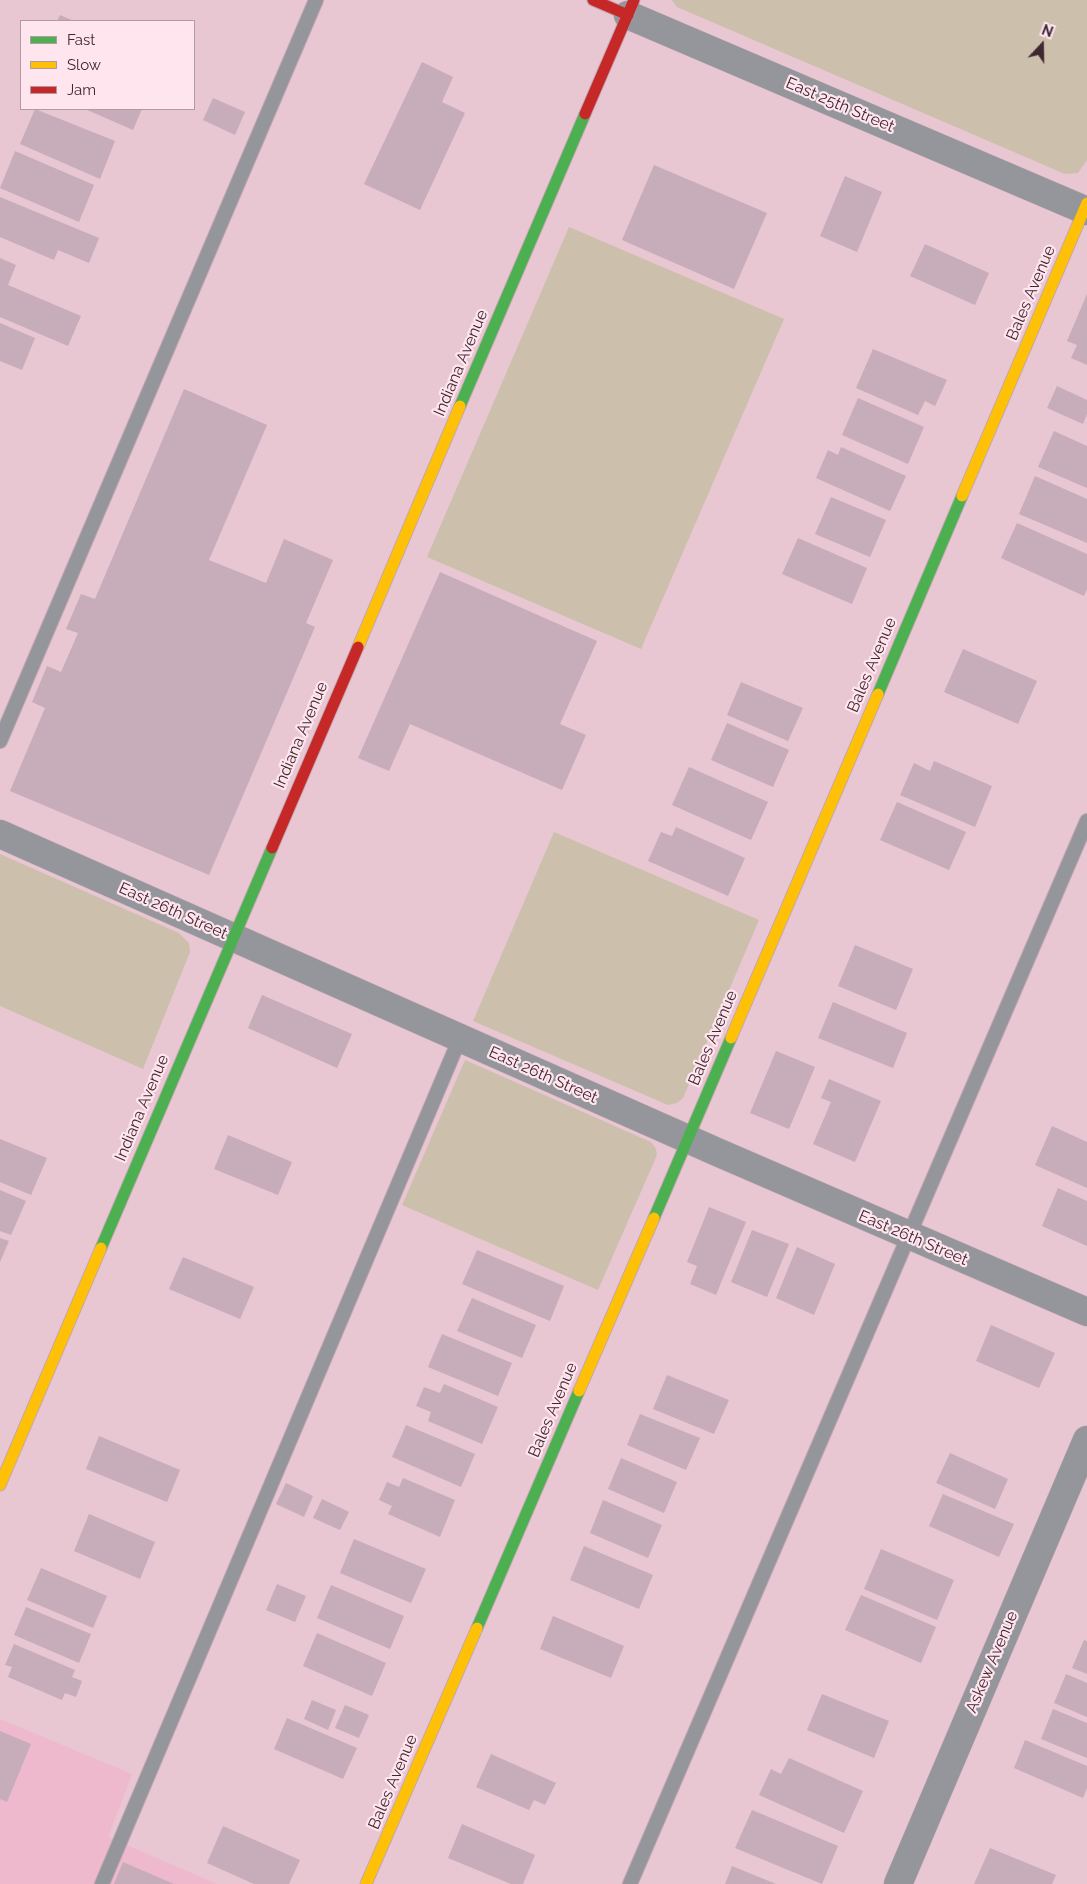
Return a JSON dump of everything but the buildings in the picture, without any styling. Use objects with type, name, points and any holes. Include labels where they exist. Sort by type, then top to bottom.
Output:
[{"type":"street","name":"East 25th Street","points":[[593,0],[631,7],[1086,208]]},
{"type":"street","name":"Indiana Avenue","points":[[0,1485],[232,937],[631,7]]},
{"type":"street","name":"Bales Avenue","points":[[366,1884],[688,1139],[1086,208]]},
{"type":"street","name":"East 26th Street","points":[[0,834],[910,1237],[1087,1312]]},
{"type":"street","name":"Askew Avenue","points":[[898,1884],[1087,1440]]},
{"type":"lane","points":[[0,741],[316,0]]},
{"type":"lane","points":[[630,1884],[910,1237],[1087,821]]},
{"type":"lane","points":[[102,1884],[460,1038]]},
{"type":"shaded area","points":[[672,0],[1087,0],[1087,160],[1078,173],[1065,174],[677,7]]},
{"type":"shaded area","points":[[569,227],[784,319],[641,649],[427,557]]},
{"type":"shaded area","points":[[554,832],[759,920],[683,1098],[677,1103],[668,1105],[473,1021]]},
{"type":"shaded area","points":[[0,854],[179,933],[189,943],[190,952],[143,1069],[0,1006]]},
{"type":"shaded area","points":[[465,1060],[651,1142],[656,1149],[657,1155],[598,1290],[402,1205]]},
{"type":"shaded area","points":[[0,1719],[132,1774],[108,1837],[217,1884],[0,1884]]},
{"type":"traffic: fast","points":[[460,406],[585,114]]},
{"type":"traffic: fast","points":[[878,694],[962,496]]},
{"type":"traffic: fast","points":[[101,1248],[272,848]]},
{"type":"traffic: fast","points":[[654,1218],[731,1038]]},
{"type":"traffic: fast","points":[[477,1628],[579,1391]]},
{"type":"traffic: slow","points":[[962,496],[1087,203]]},
{"type":"traffic: slow","points":[[358,647],[460,406]]},
{"type":"traffic: slow","points":[[731,1038],[878,694]]},
{"type":"traffic: slow","points":[[579,1391],[654,1218]]},
{"type":"traffic: slow","points":[[0,1485],[101,1248]]},
{"type":"traffic: slow","points":[[366,1884],[477,1628]]},
{"type":"traffic: jam","points":[[593,0],[628,15]]},
{"type":"traffic: jam","points":[[585,114],[634,0]]},
{"type":"traffic: jam","points":[[272,848],[358,647]]}]
